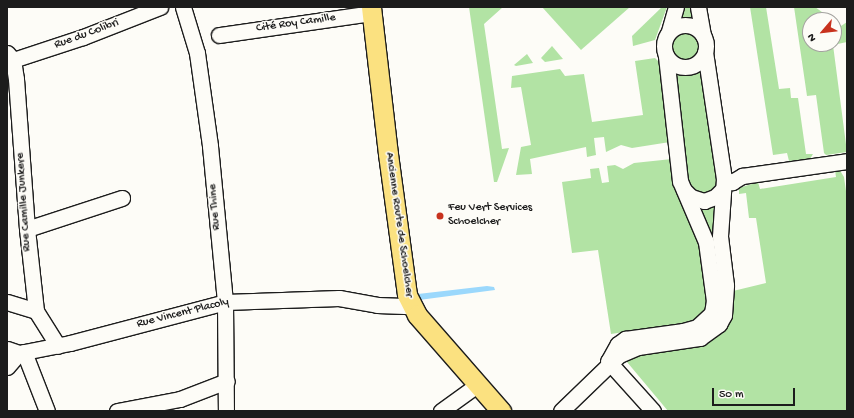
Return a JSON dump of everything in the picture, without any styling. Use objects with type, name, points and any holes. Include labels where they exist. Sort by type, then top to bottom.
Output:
[{"type":"main road","name":"Ancienne Route de Schoelcher","points":[[372,10],[401,259],[411,306],[477,385],[501,411]]},
{"type":"street","name":"Rue du Colibri","points":[[10,57],[83,37],[160,7]]},
{"type":"street","name":"Rue Thine","points":[[183,7],[198,53],[210,146],[225,302],[227,381],[226,411]]},
{"type":"street","points":[[608,365],[620,341],[691,330],[706,320],[712,313],[714,301],[706,242],[683,190],[678,163],[664,45],[676,7]]},
{"type":"street","points":[[561,411],[619,355],[638,347],[700,338],[719,324],[726,304],[726,285],[720,242],[724,184],[698,7]]},
{"type":"street","name":"Cité Roy Camille","points":[[219,35],[372,10]]},
{"type":"street","points":[[669,32],[674,28],[687,25],[693,27],[703,36]]},
{"type":"street","points":[[666,56],[671,62],[684,67],[697,63],[705,52]]},
{"type":"street","name":"Rue Camille Junkere","points":[[10,57],[36,311],[58,346]]},
{"type":"street","points":[[683,190],[692,197],[704,201],[716,197],[724,184],[732,182],[742,176],[847,161]]},
{"type":"street","points":[[27,229],[122,198]]},
{"type":"street","name":"Rue Vincent Placoly","points":[[16,351],[58,346],[225,302],[339,298],[377,305],[411,306]]},
{"type":"street","points":[[7,302],[36,311]]},
{"type":"street","points":[[7,367],[16,351]]},
{"type":"street","points":[[16,351],[47,411]]},
{"type":"street","points":[[608,365],[653,411]]},
{"type":"street","points":[[117,411],[180,399],[227,381]]},
{"type":"street","points":[[441,411],[477,385]]},
{"type":"green space","points":[[469,7],[503,7],[484,24],[502,149],[509,148],[497,182],[494,182]]},
{"type":"green space","points":[[542,7],[630,7],[581,50]]},
{"type":"green space","points":[[662,7],[667,7],[655,40],[633,46],[632,36]]},
{"type":"green space","points":[[679,7],[695,7],[698,25],[685,21],[674,24]]},
{"type":"green space","points":[[750,7],[766,7],[779,89],[790,88],[791,98],[798,98],[806,154],[813,154],[810,159],[789,161],[787,153],[773,155]]},
{"type":"green space","points":[[794,7],[815,7],[822,12],[802,12],[802,52],[834,52],[847,152],[826,155],[824,153],[816,95],[807,96]]},
{"type":"green space","points":[[847,22],[847,42],[842,43],[842,25]]},
{"type":"green space","points":[[682,31],[688,31],[697,35],[701,47],[697,59],[688,63],[682,63],[673,59],[669,50],[669,44],[673,35]]},
{"type":"green space","points":[[552,46],[563,59],[545,62],[541,58]]},
{"type":"green space","points":[[527,54],[533,63],[516,66],[514,65]]},
{"type":"green space","points":[[655,58],[659,62],[670,142],[632,148],[621,145],[606,152],[604,137],[594,138],[596,155],[587,157],[586,147],[530,159],[532,174],[516,175],[521,147],[531,145],[521,87],[511,88],[512,76],[560,69],[565,76],[584,74],[592,122],[643,115],[635,61]]},
{"type":"green space","points":[[704,62],[720,185],[709,197],[692,192],[688,182],[671,68],[688,71]]},
{"type":"green space","points":[[672,159],[699,244],[708,305],[698,318],[689,322],[611,334],[598,250],[572,253],[562,182],[591,178],[590,169],[599,168],[602,183],[609,182],[607,166],[615,165],[623,169],[634,163]]},
{"type":"green space","points":[[839,169],[844,177],[847,198],[847,411],[668,411],[627,362],[621,361],[630,356],[702,344],[733,291],[766,283],[756,218],[749,218],[746,193],[739,194],[739,188],[758,182],[760,189],[836,177],[835,170]]},
{"type":"green space","points":[[718,199],[718,317],[715,315],[696,203]]},
{"type":"water","points":[[487,286],[494,287],[495,290],[419,300],[418,294]]},
{"type":"place","name":"Feu Vert Services Schoelcher","points":[[440,216]]}]
